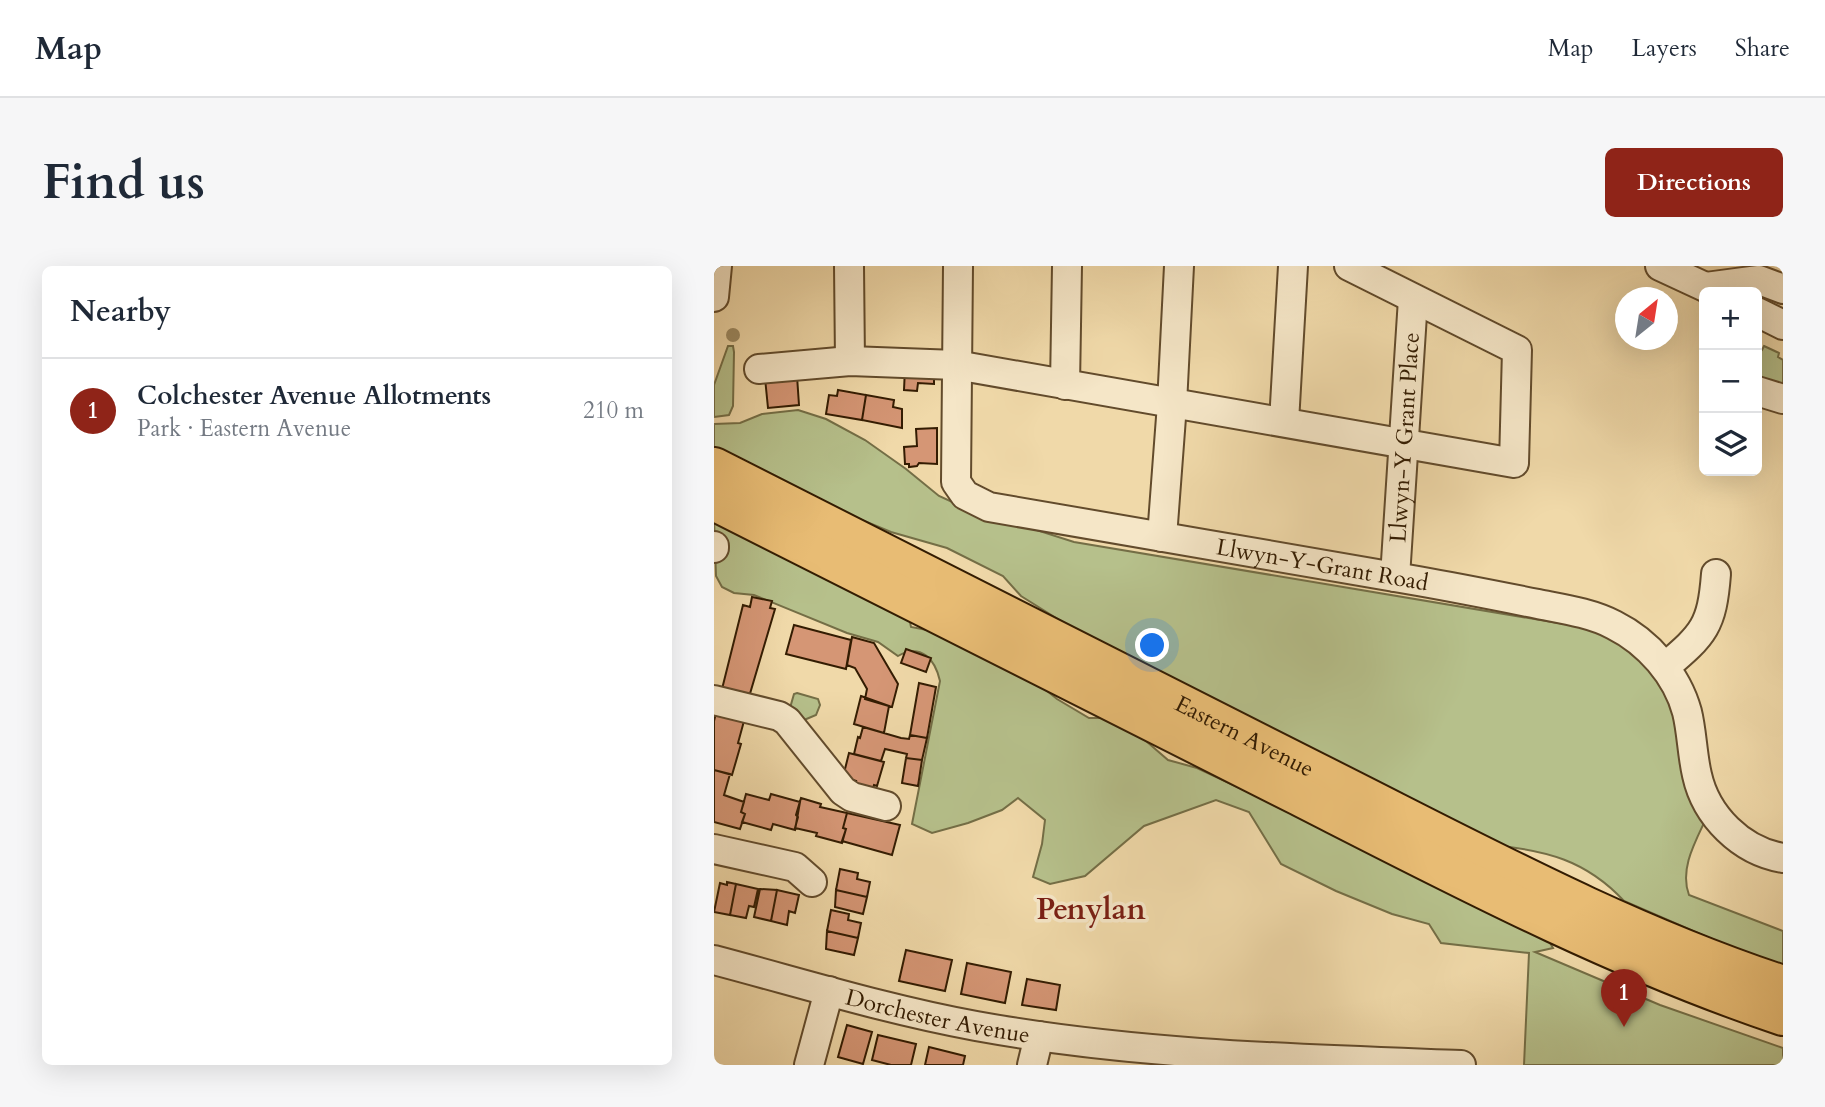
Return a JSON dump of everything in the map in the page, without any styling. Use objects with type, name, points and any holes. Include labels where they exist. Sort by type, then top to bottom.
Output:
[{"type":"highway","name":"Eastern Avenue","points":[[714,467],[1489,859],[1622,921],[1744,972],[1783,985]]},
{"type":"highway","name":"Eastern Avenue","points":[[714,500],[1462,878],[1611,950],[1737,1001],[1783,1016]]},
{"type":"street","points":[[714,297],[717,266]]},
{"type":"street","points":[[849,266],[850,361]]},
{"type":"street","points":[[956,365],[958,266]]},
{"type":"street","points":[[1065,385],[1067,266]]},
{"type":"street","points":[[1162,537],[1179,266]]},
{"type":"street","points":[[1284,422],[1293,266]]},
{"type":"street","points":[[760,369],[850,361],[956,365],[1514,463],[1517,350],[1349,266]]},
{"type":"street","points":[[1660,266],[1705,287]]},
{"type":"street","points":[[1724,287],[1759,279],[1783,289]]},
{"type":"street","name":"Llwyn-Y Grant Place","points":[[1395,577],[1413,299]]},
{"type":"street","points":[[1762,314],[1783,324]]},
{"type":"street","name":"Llwyn-Y-Grant Road","points":[[956,365],[956,482],[965,495],[989,507],[1395,577],[1596,617],[1630,634],[1656,656],[1673,680],[1687,710],[1698,778],[1719,822],[1760,852],[1783,858]]},
{"type":"street","points":[[1762,393],[1783,399]]},
{"type":"street","points":[[1665,667],[1703,632],[1712,608],[1716,574]]},
{"type":"street","points":[[714,700],[779,716],[787,721],[843,791],[852,797],[886,806]]},
{"type":"street","points":[[714,849],[795,867],[812,881]]},
{"type":"street","name":"Dorchester Avenue","points":[[714,960],[973,1026],[1039,1036],[1256,1061],[1461,1065]]},
{"type":"street","points":[[809,1065],[829,990]]},
{"type":"street","points":[[1032,1065],[1039,1036]]},
{"type":"green space","points":[[728,346],[733,346],[734,352],[733,406],[729,415],[714,417],[714,385]]},
{"type":"green space","points":[[1764,346],[1779,353],[1778,357],[1783,360],[1783,392],[1762,385]]},
{"type":"green space","points":[[798,410],[826,419],[865,440],[939,496],[961,506],[1074,542],[1576,626],[1609,638],[1638,657],[1650,670],[1661,684],[1675,716],[1687,785],[1704,823],[1687,868],[1689,895],[1783,931],[1783,970],[1624,901],[1595,876],[1564,860],[1530,850],[1492,845],[1080,633],[1021,596],[1003,576],[947,548],[891,532],[804,496],[714,449],[714,424],[740,423],[762,414]]},
{"type":"green space","points":[[714,519],[909,617],[911,627],[932,631],[1037,683],[1057,699],[1089,718],[1105,718],[1146,741],[1168,760],[1197,768],[1259,797],[1549,941],[1553,948],[1535,952],[1660,1005],[1783,1048],[1783,1065],[1524,1065],[1529,953],[1441,943],[1429,924],[1392,914],[1281,864],[1249,812],[1216,800],[1144,826],[1085,876],[1050,884],[1033,877],[1045,820],[1018,798],[1002,810],[932,833],[912,824],[940,681],[935,666],[920,652],[906,652],[898,656],[878,642],[847,633],[754,595],[734,593],[722,587],[716,576]]},
{"type":"green space","points":[[794,694],[818,699],[820,705],[816,715],[804,720],[790,708]]},
{"type":"building","points":[[905,368],[934,370],[934,384],[918,383],[917,391],[904,390]]},
{"type":"building","points":[[797,376],[799,405],[768,408],[765,378]]},
{"type":"building","points":[[838,390],[866,395],[862,420],[826,414],[829,395],[837,396]]},
{"type":"building","points":[[866,395],[894,400],[893,407],[902,409],[902,428],[862,420]]},
{"type":"building","points":[[937,428],[937,464],[919,463],[909,467],[909,464],[905,464],[904,447],[917,446],[916,429]]},
{"type":"building","points":[[752,597],[772,601],[770,608],[775,609],[749,697],[722,689],[743,605],[750,607]]},
{"type":"building","points":[[794,625],[851,640],[846,669],[786,654]]},
{"type":"building","points":[[852,637],[874,643],[898,684],[892,707],[865,699],[867,689],[855,668],[847,665]]},
{"type":"building","points":[[906,649],[931,658],[926,672],[901,663]]},
{"type":"building","points":[[919,683],[936,687],[927,738],[910,735]]},
{"type":"building","points":[[861,696],[889,706],[884,733],[854,724]]},
{"type":"building","points":[[716,713],[744,721],[732,775],[714,770]]},
{"type":"building","points":[[863,727],[901,738],[909,739],[910,735],[927,738],[922,760],[906,758],[907,754],[885,749],[881,761],[854,754]]},
{"type":"building","points":[[849,753],[884,762],[877,786],[874,785],[872,792],[854,786],[856,781],[843,777]]},
{"type":"building","points":[[906,758],[922,760],[918,786],[902,783]]},
{"type":"building","points":[[714,770],[730,774],[724,795],[744,802],[741,812],[745,814],[740,829],[714,822]]},
{"type":"building","points":[[746,794],[769,800],[771,794],[800,802],[795,830],[773,824],[771,830],[742,822],[745,814],[741,812]]},
{"type":"building","points":[[801,798],[821,804],[820,807],[847,813],[842,843],[795,828]]},
{"type":"building","points":[[847,813],[900,825],[892,855],[842,841]]},
{"type":"building","points":[[840,869],[858,873],[857,879],[870,882],[867,897],[836,890]]},
{"type":"building","points":[[727,882],[736,884],[730,915],[714,912],[720,883],[727,885]]},
{"type":"building","points":[[736,884],[758,889],[754,907],[749,906],[746,918],[730,915]]},
{"type":"building","points":[[760,889],[777,890],[771,921],[754,917]]},
{"type":"building","points":[[777,890],[799,895],[795,913],[789,911],[787,925],[771,921]]},
{"type":"building","points":[[836,890],[867,897],[863,914],[835,907]]},
{"type":"building","points":[[831,910],[849,914],[848,920],[861,923],[858,938],[827,931]]},
{"type":"building","points":[[827,931],[858,938],[854,955],[826,949]]},
{"type":"building","points":[[906,950],[952,960],[945,991],[899,981]]},
{"type":"building","points":[[967,963],[1011,972],[1005,1003],[961,994]]},
{"type":"building","points":[[1027,979],[1060,985],[1056,1010],[1022,1005]]},
{"type":"building","points":[[847,1025],[872,1032],[863,1064],[838,1057]]},
{"type":"building","points":[[878,1035],[916,1044],[911,1065],[891,1065],[872,1060]]},
{"type":"building","points":[[929,1047],[965,1056],[963,1065],[925,1065]]},
{"type":"place","name":"Colchester Avenue Allotments","points":[[1624,1027]]},
{"type":"district","name":"Penylan","points":[[1091,909]]}]
